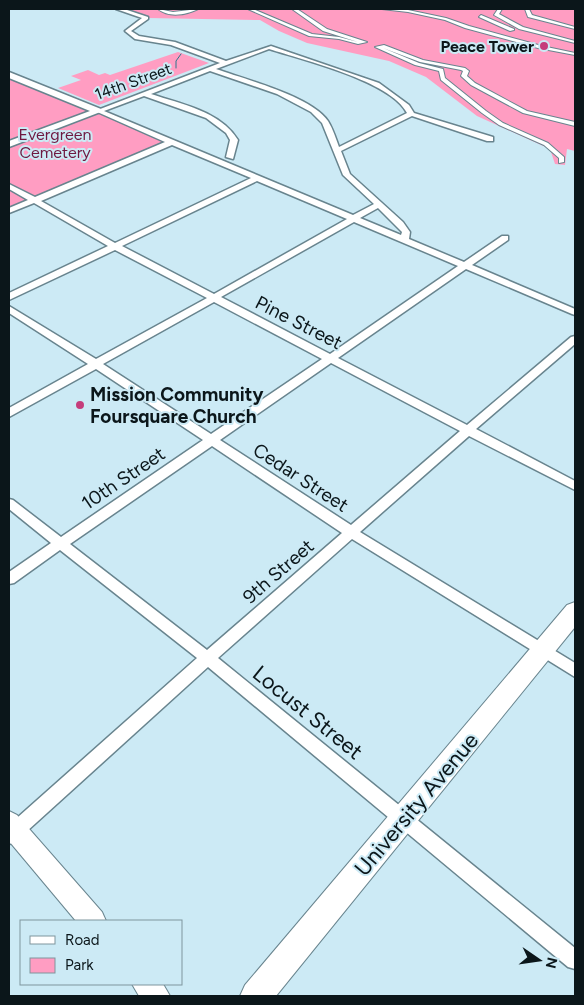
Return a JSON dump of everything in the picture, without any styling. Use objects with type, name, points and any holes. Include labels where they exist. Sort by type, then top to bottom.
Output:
[{"type":"main road","name":"University Avenue","points":[[256,996],[575,611]]},
{"type":"main road","points":[[11,830],[92,920]]},
{"type":"main road","points":[[147,985],[156,996]]},
{"type":"street","points":[[119,9],[146,18],[128,31],[131,35],[142,39],[165,42],[226,63]]},
{"type":"street","points":[[160,9],[165,12],[180,13],[196,9]]},
{"type":"street","points":[[250,9],[311,35],[340,38],[358,43],[365,42],[325,30],[294,9]]},
{"type":"street","points":[[384,9],[408,11],[446,19],[541,47],[575,54]]},
{"type":"street","points":[[500,9],[496,14],[528,30],[575,42]]},
{"type":"street","points":[[527,9],[530,16],[575,28]]},
{"type":"street","points":[[481,16],[507,28],[520,31],[528,30]]},
{"type":"street","points":[[561,162],[562,158],[549,146],[501,124],[464,97],[442,77],[441,70],[417,64],[377,47],[384,46],[422,60],[462,69],[466,72],[464,76],[466,79],[473,84],[525,112],[575,124]]},
{"type":"street","name":"14th Street","points":[[9,144],[269,48],[377,84],[396,96],[407,106],[411,114]]},
{"type":"street","points":[[209,69],[279,93],[313,111],[325,122],[347,175],[368,193],[378,206],[406,232],[404,240]]},
{"type":"street","points":[[9,75],[575,312]]},
{"type":"street","points":[[145,94],[211,118],[226,127],[234,140],[230,157]]},
{"type":"street","points":[[338,150],[411,114],[490,139]]},
{"type":"street","points":[[9,211],[172,142]]},
{"type":"street","points":[[9,297],[257,178]]},
{"type":"street","name":"Pine Street","points":[[9,186],[115,246],[575,486]]},
{"type":"street","points":[[9,413],[378,206]]},
{"type":"street","name":"10th Street","points":[[9,579],[58,543],[505,238]]},
{"type":"street","name":"Cedar Street","points":[[9,309],[351,532],[543,649],[575,671]]},
{"type":"street","name":"9th Street","points":[[11,830],[468,430],[575,339]]},
{"type":"street","name":"Locust Street","points":[[9,503],[208,658],[575,960]]},
{"type":"green space","points":[[124,9],[575,9],[575,151],[567,149],[565,165],[555,164],[550,149],[477,116],[426,77],[389,61],[307,43],[279,31],[260,20],[148,18]]},
{"type":"green space","points":[[178,52],[209,63],[99,105],[58,88],[81,80],[71,76],[88,70],[99,75],[105,73],[110,75]]},
{"type":"green space","name":"Evergreen Cemetery","points":[[9,76],[22,82],[174,143],[9,212]]},
{"type":"waterway","points":[[176,68],[176,61],[181,54]]},
{"type":"place","name":"Peace Tower","points":[[544,46]]},
{"type":"place","name":"Mission Community Foursquare Church","points":[[80,405]]}]
